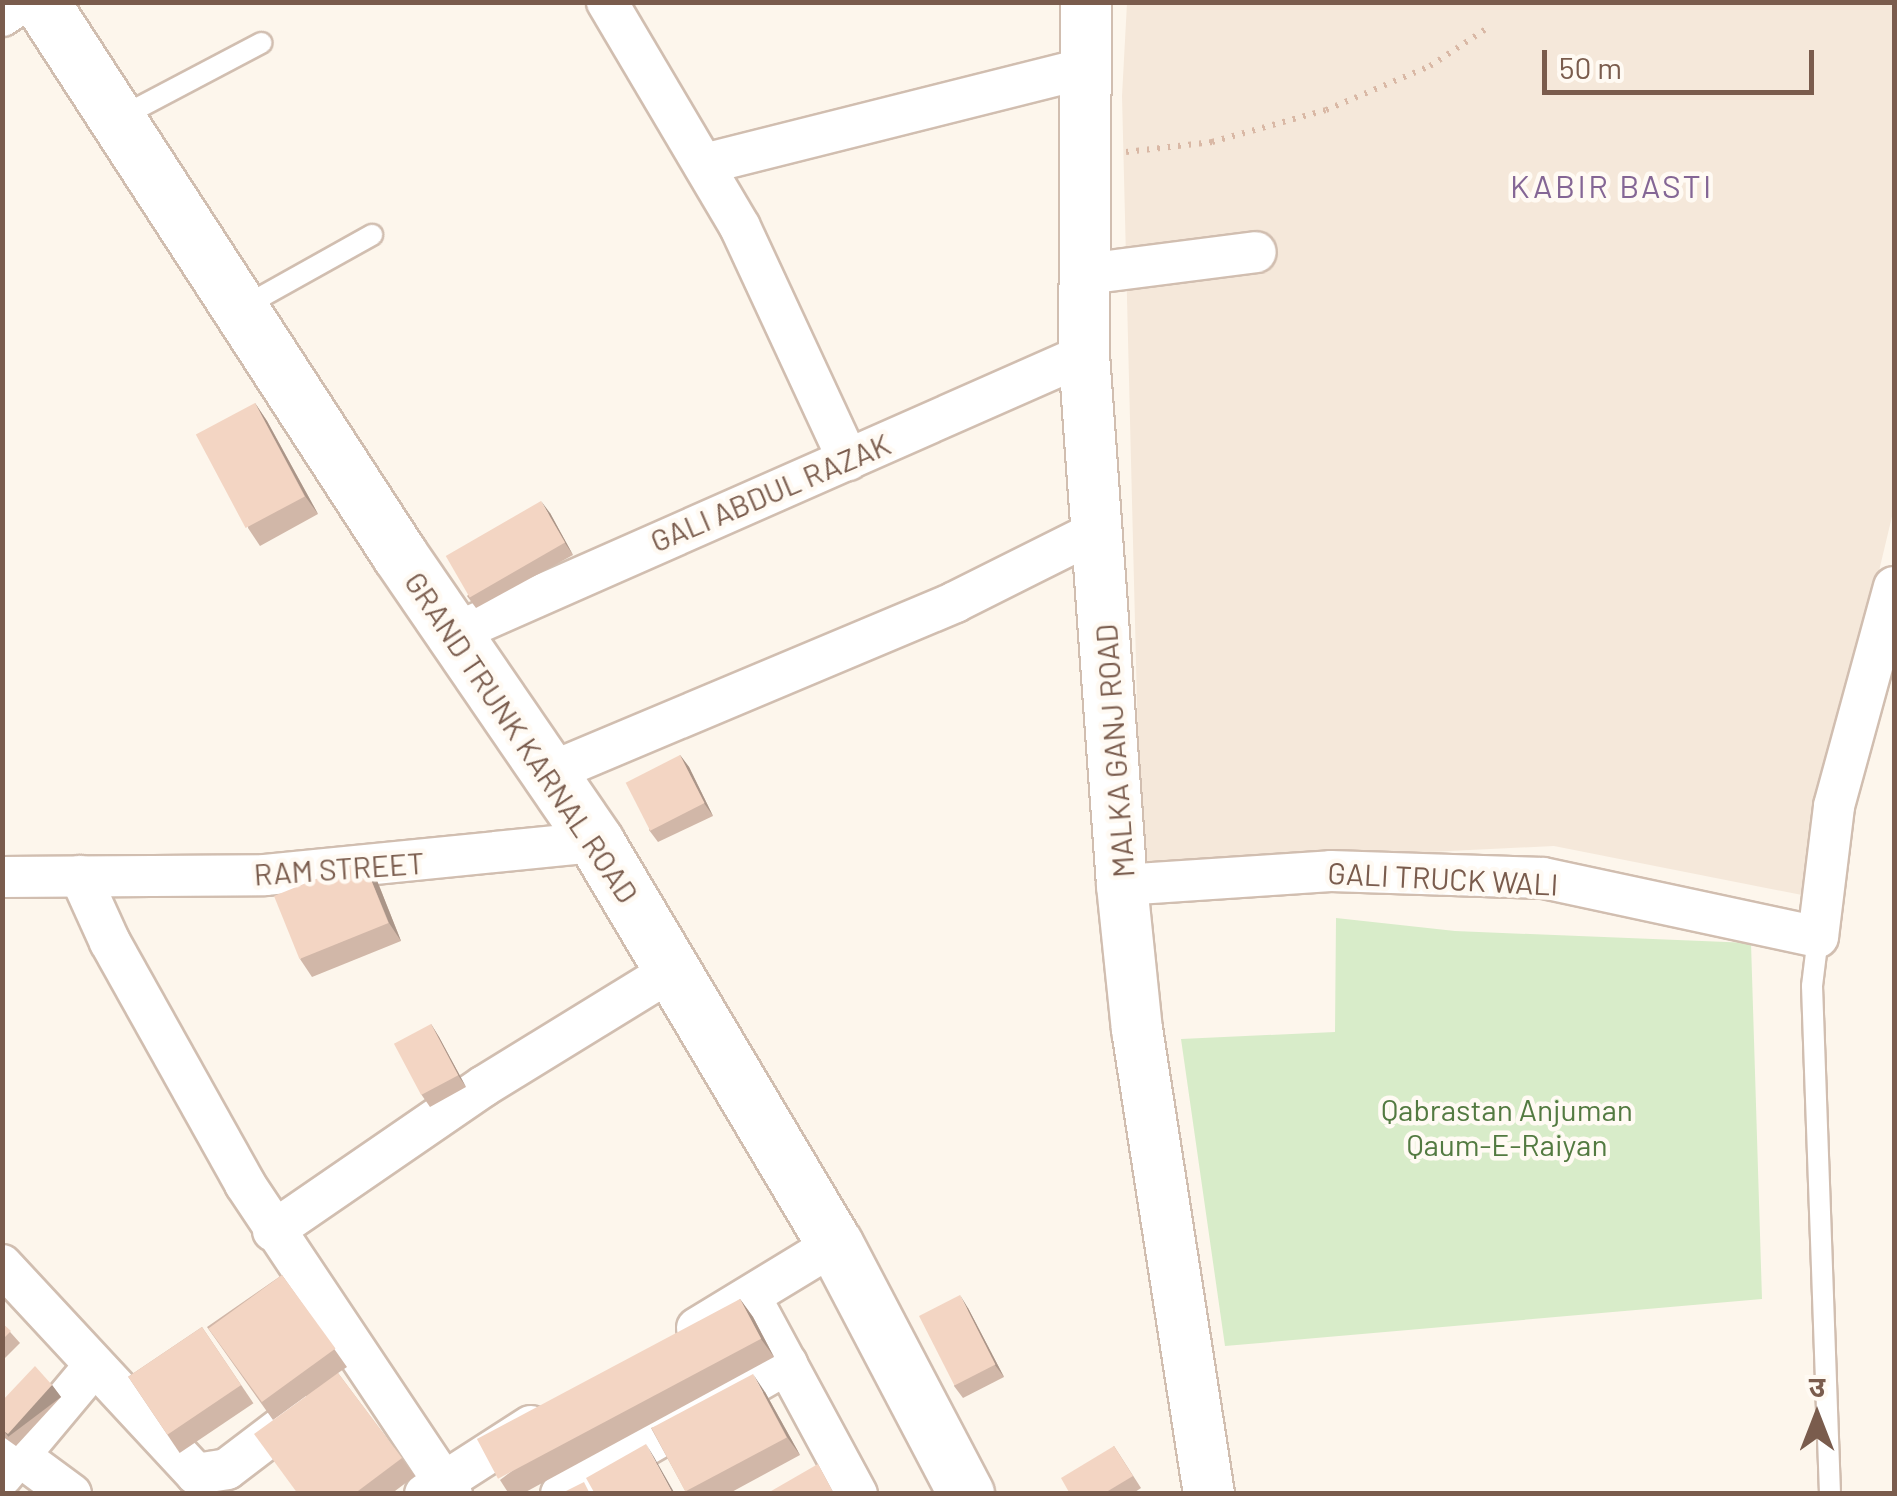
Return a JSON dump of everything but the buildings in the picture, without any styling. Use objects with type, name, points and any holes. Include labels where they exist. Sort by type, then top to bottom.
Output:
[{"type":"main road","name":"GRAND TRUNK KARNAL ROAD","points":[[41,2],[399,554],[457,632],[596,842],[835,1244],[966,1494]]},
{"type":"street","points":[[2,16],[23,2]]},
{"type":"street","points":[[607,2],[704,164],[774,295],[848,460]]},
{"type":"street","name":"MALKA GANJ ROAD","points":[[1086,2],[1084,355],[1101,528],[1122,884],[1137,1029],[1209,1494]]},
{"type":"street","points":[[704,164],[1085,68]]},
{"type":"street","points":[[1085,274],[1256,252]]},
{"type":"street","name":"GALI ABDUL RAZAK","points":[[457,632],[1084,355]]},
{"type":"street","points":[[549,773],[955,602],[1101,528]]},
{"type":"street","points":[[1818,937],[1834,806],[1894,586]]},
{"type":"street","name":"RAM STREET","points":[[2,878],[265,875],[596,842]]},
{"type":"street","name":"GALI TRUCK WALI","points":[[1122,884],[1331,871],[1543,878],[1818,937]]},
{"type":"street","points":[[80,876],[110,942],[273,1231],[440,1488],[561,1408]]},
{"type":"street","points":[[273,1231],[484,1086],[674,969]]},
{"type":"street","points":[[663,1348],[835,1244]]},
{"type":"street","points":[[2,1265],[181,1463],[211,1476],[362,1366]]},
{"type":"street","points":[[751,1298],[787,1364],[819,1464],[857,1494]]},
{"type":"street","points":[[561,1494],[787,1364]]},
{"type":"street","points":[[71,1494],[8,1458],[94,1366]]},
{"type":"lane","points":[[117,120],[261,43]]},
{"type":"lane","points":[[242,308],[372,235]]},
{"type":"lane","points":[[1818,937],[1812,986],[1830,1494]]},
{"type":"path","points":[[1085,155],[1212,142],[1326,110],[1430,66],[1486,29]]},
{"type":"shaded area","points":[[1127,3],[1894,3],[1894,508],[1802,895],[1554,846],[1141,866],[1122,96]]},
{"type":"green space","name":"Qabrastan Anjuman Qaum-E-Raiyan","points":[[1336,918],[1455,931],[1751,943],[1762,1299],[1225,1346],[1181,1039],[1335,1032]]},
{"type":"district","name":"KABIR BASTI","points":[[1612,185]]}]
